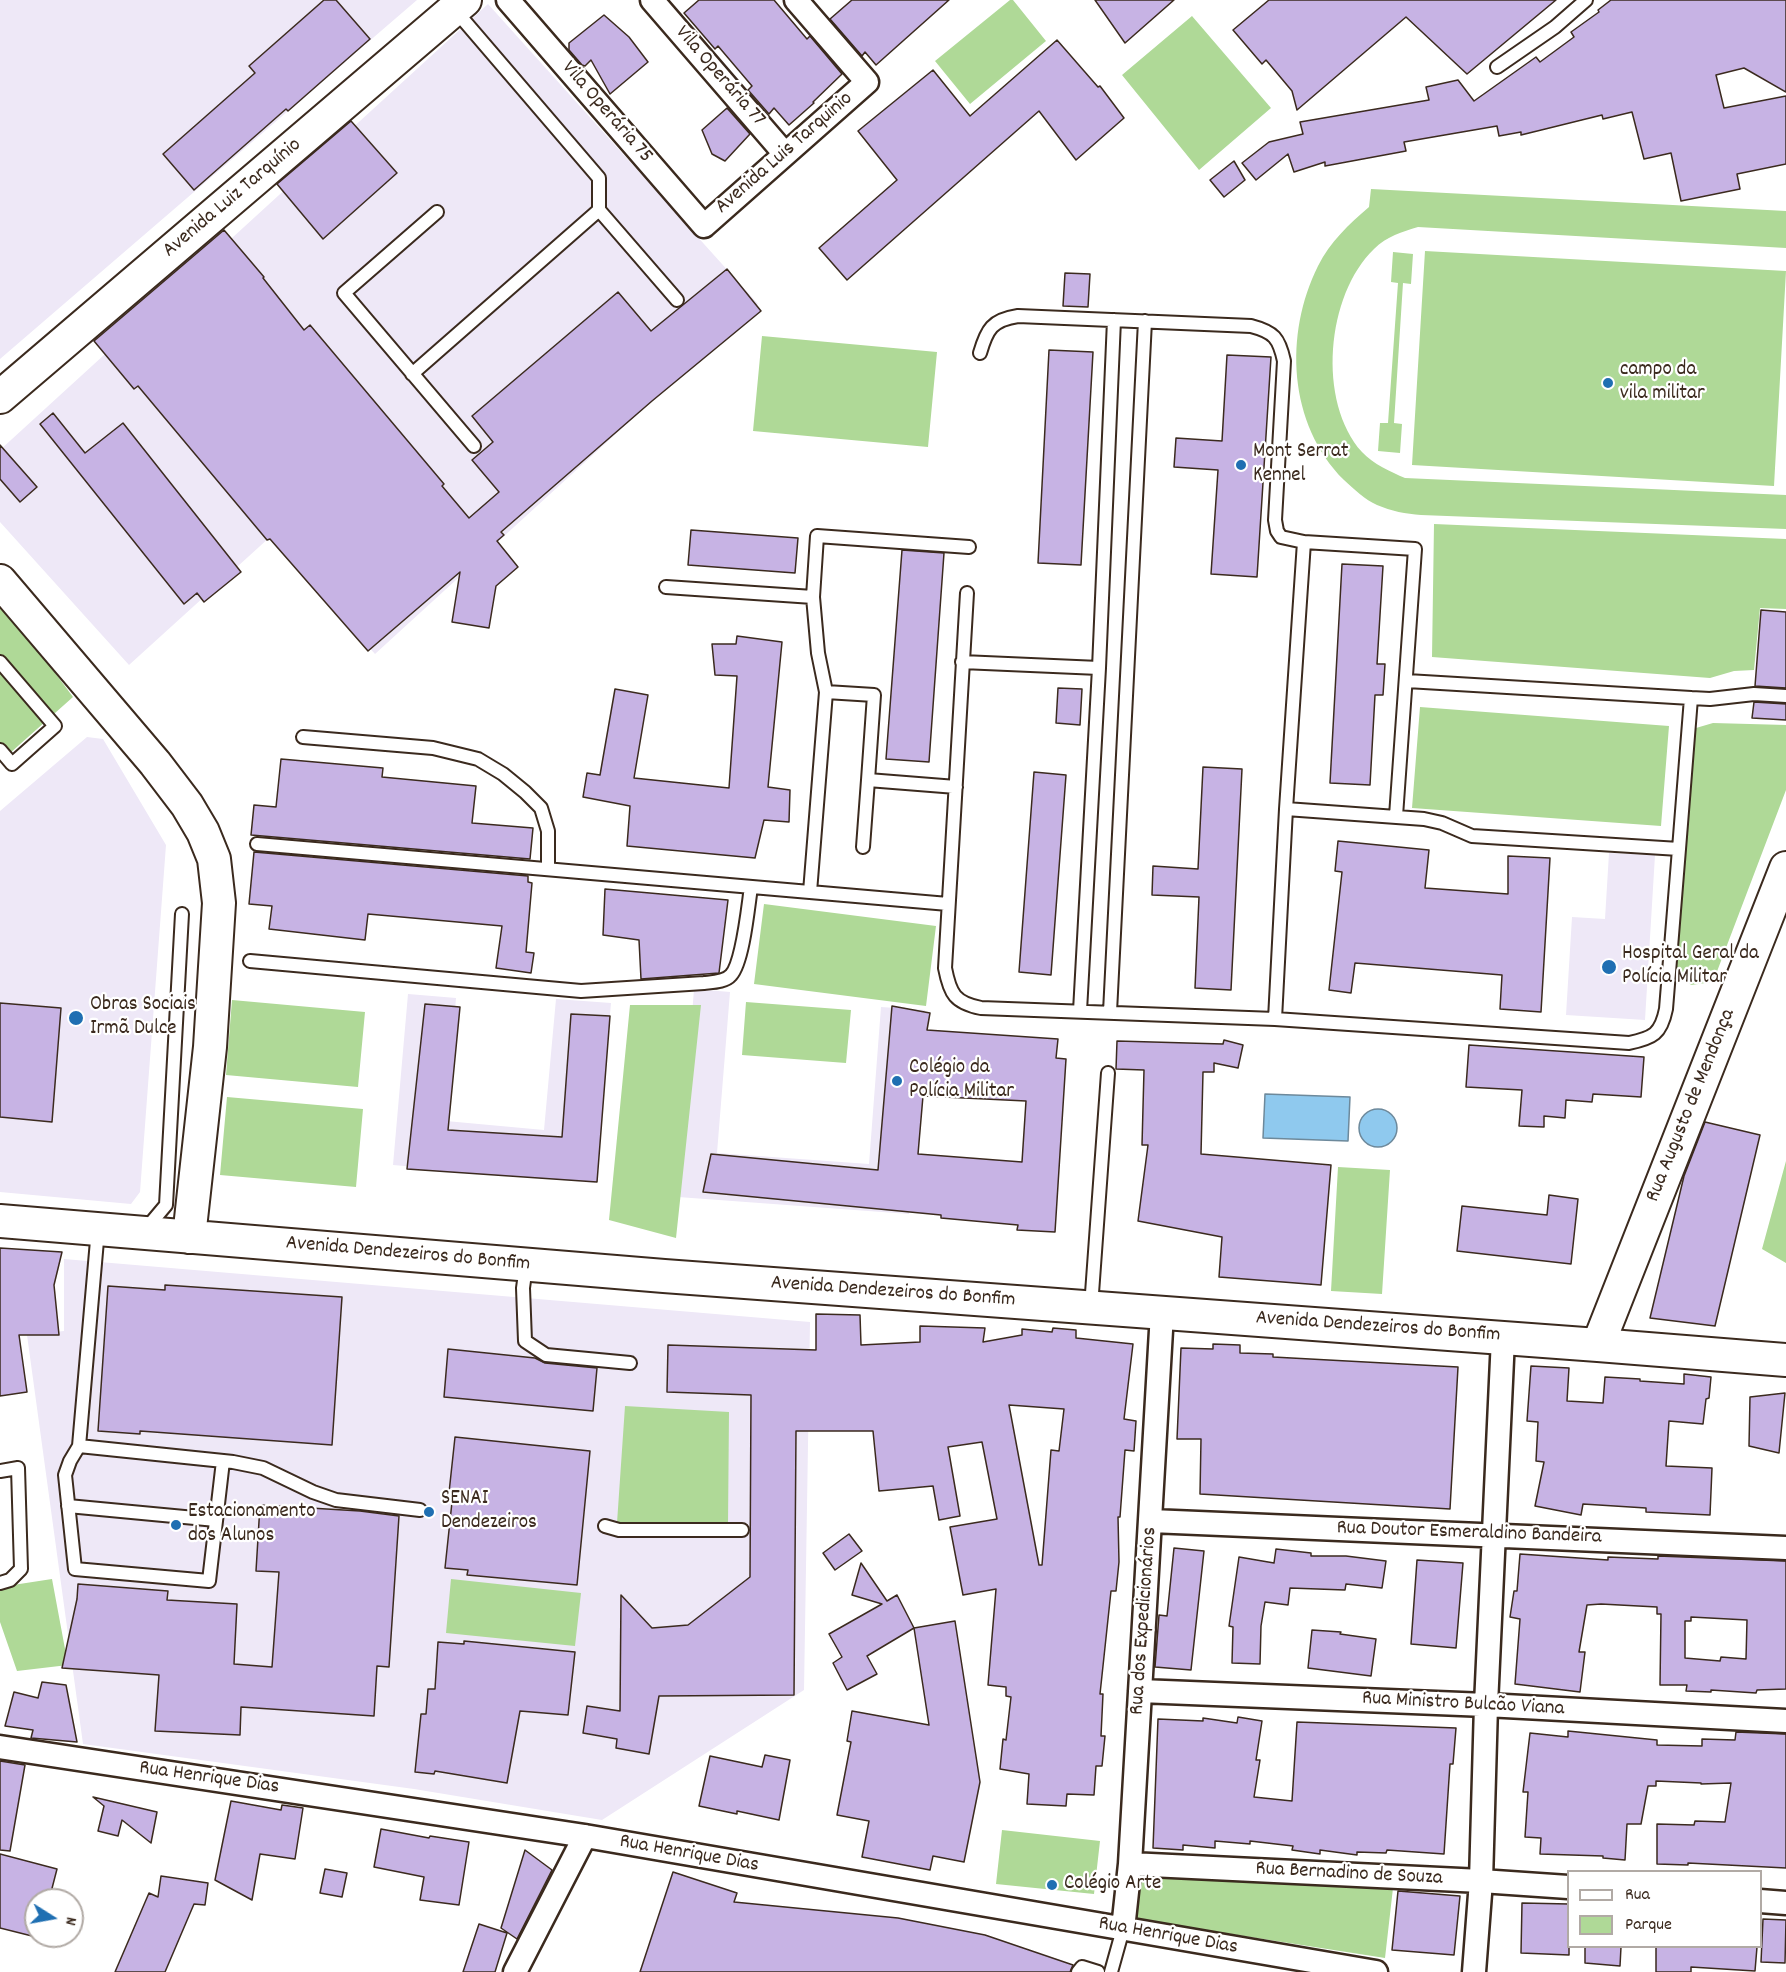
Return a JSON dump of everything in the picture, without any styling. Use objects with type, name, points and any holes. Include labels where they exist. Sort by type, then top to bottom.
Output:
[{"type":"main road","name":"Avenida Luiz Tarquínio","points":[[0,397],[460,5]]},
{"type":"main road","points":[[0,580],[155,763],[192,814],[203,832],[214,859],[219,903],[212,1014],[189,1237]]},
{"type":"main road","name":"Rua Augusto de Mendonça","points":[[1598,1345],[1786,868]]},
{"type":"main road","name":"Avenida Dendezeiros do Bonfim","points":[[0,1221],[664,1276],[1786,1360]]},
{"type":"street","name":"Vila Operária 75","points":[[508,0],[704,226]]},
{"type":"street","name":"Vila Operária 77","points":[[652,0],[785,154]]},
{"type":"street","name":"Avenida Luis Tarquinio","points":[[704,226],[867,82],[796,0]]},
{"type":"street","name":"Rua dos Expedicionários","points":[[1123,1929],[1130,1864],[1162,1313]]},
{"type":"street","points":[[1474,1972],[1481,1881],[1486,1705],[1503,1338]]},
{"type":"street","name":"Rua Doutor Esmeraldino Bandeira","points":[[1151,1521],[1786,1548]]},
{"type":"street","name":"Rua Ministro Bulcão Viana","points":[[1140,1692],[1486,1705],[1786,1721]]},
{"type":"street","name":"Rua Henrique Dias","points":[[0,1747],[585,1836],[1376,1972]]},
{"type":"street","points":[[514,1972],[585,1836]]},
{"type":"street","name":"Rua Bernadino de Souza","points":[[1130,1864],[1567,1887]]},
{"type":"street","points":[[1762,1901],[1786,1903]]},
{"type":"lane","points":[[1497,67],[1556,27],[1586,0]]},
{"type":"lane","points":[[460,5],[599,178],[599,210],[677,300]]},
{"type":"lane","points":[[412,374],[599,210]]},
{"type":"lane","points":[[437,212],[344,293],[474,446]]},
{"type":"lane","points":[[980,353],[984,338],[992,325],[1004,318],[1018,316],[1251,326],[1264,329],[1275,336],[1281,346],[1284,361],[1275,520],[1277,531],[1281,537],[1304,542],[1415,549],[1396,816]]},
{"type":"lane","points":[[1080,1011],[1099,669],[1114,320]]},
{"type":"lane","points":[[1110,1012],[1144,321]]},
{"type":"lane","points":[[810,892],[826,692],[818,653],[813,597],[817,536],[969,547]]},
{"type":"lane","points":[[1275,1019],[1304,542]]},
{"type":"lane","points":[[666,587],[813,597]]},
{"type":"lane","points":[[967,594],[945,968],[948,984],[956,998],[967,1005],[981,1008],[1275,1019],[1629,1042],[1648,1039],[1664,1022],[1666,1009],[1691,698]]},
{"type":"lane","points":[[0,662],[55,726],[12,764],[0,750]]},
{"type":"lane","points":[[963,662],[1099,669]]},
{"type":"lane","points":[[1407,681],[1710,699],[1754,694],[1786,696]]},
{"type":"lane","points":[[826,692],[874,695],[863,847]]},
{"type":"lane","points":[[303,737],[433,748],[478,759],[503,774],[541,808],[548,831],[548,869]]},
{"type":"lane","points":[[868,780],[956,787]]},
{"type":"lane","points":[[1286,809],[1396,816],[1433,821],[1472,836],[1680,849]]},
{"type":"lane","points":[[257,844],[948,904]]},
{"type":"lane","points":[[250,961],[581,991],[704,983],[722,980],[731,975],[739,961],[751,887]]},
{"type":"lane","points":[[143,1233],[166,1205],[182,915]]},
{"type":"lane","points":[[1091,1307],[1108,1073]]},
{"type":"lane","points":[[98,1229],[80,1446],[70,1461],[65,1475],[75,1569],[209,1581],[223,1461]]},
{"type":"lane","points":[[527,1264],[523,1288],[525,1341],[546,1354],[630,1363]]},
{"type":"lane","points":[[80,1446],[223,1461],[263,1468],[313,1492],[336,1500],[420,1510]]},
{"type":"lane","points":[[0,1471],[18,1468],[21,1569],[10,1580],[0,1583]]},
{"type":"lane","points":[[68,1506],[216,1520]]},
{"type":"lane","points":[[605,1526],[619,1530],[742,1530]]},
{"type":"lane","points":[[1111,1972],[1123,1929]]},
{"type":"lane","points":[[1078,1972],[1082,1967],[1098,1972]]},
{"type":"shaded area","points":[[0,0],[417,0],[0,359]]},
{"type":"shaded area","points":[[488,4],[758,304],[375,654],[270,537],[129,665],[0,522],[0,450]]},
{"type":"shaded area","name":"Obras Sociais Irmã Dulce","points":[[87,737],[103,739],[166,845],[140,1192],[131,1204],[0,1192],[0,811]]},
{"type":"shaded area","name":"Hospital Geral da Polícia Militar","points":[[1609,853],[1655,855],[1645,1020],[1566,1015],[1572,917],[1605,919]]},
{"type":"shaded area","name":"Colégio da Polícia Militar","points":[[694,989],[730,992],[717,1153],[869,1164],[881,1007],[925,1010],[909,1214],[678,1197]]},
{"type":"shaded area","points":[[408,994],[456,998],[446,1121],[544,1130],[556,999],[611,1003],[595,1183],[393,1165]]},
{"type":"shaded area","name":"SENAI Dendezeiros","points":[[64,1259],[810,1322],[804,1690],[602,1820],[414,1789],[83,1744],[27,1335],[64,1331]]},
{"type":"green space","points":[[1010,0],[1013,0],[1046,41],[970,104],[935,61]]},
{"type":"green space","points":[[1192,16],[1271,108],[1199,170],[1122,75]]},
{"type":"green space","points":[[1371,189],[1786,211],[1786,248],[1418,227],[1395,235],[1374,249],[1358,269],[1346,293],[1337,320],[1333,349],[1333,378],[1338,406],[1348,431],[1362,452],[1382,467],[1405,478],[1786,495],[1786,529],[1421,515],[1382,507],[1360,494],[1325,458],[1312,432],[1302,406],[1297,378],[1297,349],[1300,320],[1307,292],[1318,266],[1340,234],[1369,207]]},
{"type":"green space","points":[[1425,251],[1786,271],[1774,486],[1412,465]]},
{"type":"green space","points":[[1393,252],[1413,254],[1411,284],[1403,283],[1394,423],[1402,424],[1400,453],[1378,451],[1380,423],[1388,423],[1398,283],[1391,282]]},
{"type":"green space","points":[[762,336],[937,352],[928,447],[753,431]]},
{"type":"green space","points":[[1434,524],[1786,539],[1786,609],[1760,608],[1754,670],[1734,671],[1710,678],[1432,657]]},
{"type":"green space","points":[[0,599],[73,697],[0,762]]},
{"type":"green space","points":[[1420,707],[1669,726],[1661,826],[1412,808]]},
{"type":"green space","points":[[1713,723],[1786,725],[1786,790],[1713,982],[1691,985],[1675,967],[1696,728]]},
{"type":"green space","points":[[764,904],[936,926],[926,1006],[754,984]]},
{"type":"green space","points":[[232,1000],[365,1012],[358,1087],[226,1075]]},
{"type":"green space","points":[[746,1002],[851,1010],[846,1063],[742,1055]]},
{"type":"green space","points":[[630,1005],[701,1005],[676,1238],[609,1220]]},
{"type":"green space","points":[[227,1097],[363,1109],[356,1187],[220,1175]]},
{"type":"green space","points":[[1786,1161],[1786,1263],[1762,1249]]},
{"type":"green space","points":[[1338,1167],[1390,1170],[1382,1294],[1331,1291]]},
{"type":"green space","points":[[625,1406],[729,1412],[728,1524],[617,1523]]},
{"type":"green space","points":[[52,1579],[68,1665],[17,1671],[0,1622],[0,1587]]},
{"type":"green space","points":[[451,1579],[581,1593],[575,1646],[446,1633]]},
{"type":"green space","points":[[1002,1830],[1100,1841],[1094,1894],[996,1884]]},
{"type":"green space","points":[[1138,1872],[1393,1888],[1385,1958],[1135,1919]]},
{"type":"water","points":[[1265,1094],[1350,1097],[1348,1141],[1263,1138]]},
{"type":"water","points":[[1378,1109],[1385,1110],[1391,1115],[1396,1121],[1396,1135],[1391,1141],[1385,1146],[1378,1147],[1371,1146],[1365,1141],[1360,1135],[1359,1128],[1360,1121],[1365,1115],[1371,1110]]},
{"type":"building","points":[[324,0],[336,0],[370,39],[194,190],[163,154],[255,73],[249,66]]},
{"type":"building","points":[[699,0],[774,0],[807,39],[810,36],[842,74],[789,125],[774,108],[769,114],[748,90],[752,86],[718,46],[715,49],[684,13]]},
{"type":"building","points":[[852,0],[949,0],[876,65],[865,52],[862,56],[830,19]]},
{"type":"building","points":[[1095,0],[1174,0],[1125,43]]},
{"type":"building","points":[[1269,0],[1556,0],[1467,74],[1406,17],[1297,110],[1292,91],[1266,60],[1262,64],[1233,30]]},
{"type":"building","points":[[1611,0],[1786,0],[1786,92],[1744,68],[1716,75],[1724,108],[1786,96],[1786,164],[1737,174],[1740,189],[1681,201],[1671,153],[1644,159],[1632,112],[1603,119],[1602,115],[1521,135],[1521,132],[1499,136],[1497,126],[1404,142],[1406,151],[1325,166],[1325,162],[1294,172],[1288,154],[1256,180],[1242,163],[1269,142],[1303,134],[1300,122],[1429,100],[1426,87],[1458,80],[1474,101],[1536,57],[1540,62],[1574,37],[1571,32],[1599,12],[1598,10]]},
{"type":"building","points":[[604,15],[629,37],[648,62],[610,94],[591,60],[585,66],[582,65],[569,50],[569,43]]},
{"type":"building","points":[[1057,40],[1098,87],[1100,86],[1124,118],[1076,160],[1039,111],[847,280],[819,248],[897,180],[858,131],[933,70],[970,116]]},
{"type":"building","points":[[727,108],[750,134],[725,161],[712,154],[702,130]]},
{"type":"building","points":[[351,121],[397,173],[323,239],[277,184]]},
{"type":"building","points":[[1234,161],[1245,180],[1224,197],[1210,180]]},
{"type":"building","points":[[224,230],[264,277],[304,330],[310,325],[444,484],[442,486],[469,518],[499,492],[472,460],[493,442],[472,416],[618,292],[651,331],[727,269],[761,311],[652,401],[501,532],[504,535],[497,541],[518,567],[496,586],[489,628],[452,622],[460,572],[368,651],[270,539],[267,540],[138,386],[134,389],[94,341]]},
{"type":"building","points":[[1065,273],[1090,274],[1088,307],[1063,306]]},
{"type":"building","points":[[1049,350],[1093,352],[1081,565],[1038,563]]},
{"type":"building","name":"Mont Serrat Kennel","points":[[1227,355],[1271,357],[1257,577],[1211,574],[1218,470],[1174,467],[1176,438],[1222,441]]},
{"type":"building","points":[[53,413],[85,453],[123,423],[241,572],[204,602],[197,593],[184,604],[40,424]]},
{"type":"building","points":[[0,445],[37,487],[20,502],[0,479]]},
{"type":"building","points":[[691,530],[798,538],[795,573],[688,565]]},
{"type":"building","points":[[902,550],[944,553],[929,762],[886,759]]},
{"type":"building","points":[[1342,564],[1383,566],[1377,664],[1385,664],[1383,695],[1375,695],[1370,785],[1330,783]]},
{"type":"building","points":[[1761,610],[1786,612],[1786,688],[1755,686]]},
{"type":"building","points":[[737,636],[782,642],[768,787],[790,790],[789,822],[764,820],[755,858],[627,846],[630,806],[583,797],[587,773],[600,775],[615,689],[648,695],[634,778],[729,788],[737,676],[715,675],[712,644],[736,644]]},
{"type":"building","points":[[1058,688],[1082,689],[1080,725],[1056,723]]},
{"type":"building","points":[[1754,702],[1786,704],[1786,720],[1752,718]]},
{"type":"building","points":[[281,759],[383,768],[382,777],[476,786],[472,823],[533,828],[530,859],[251,835],[254,805],[276,807]]},
{"type":"building","points":[[1203,767],[1242,769],[1231,990],[1195,988],[1199,897],[1152,895],[1153,866],[1198,869]]},
{"type":"building","points":[[1034,772],[1066,775],[1051,975],[1019,972]]},
{"type":"building","points":[[1338,841],[1429,850],[1425,888],[1508,894],[1508,856],[1550,858],[1541,1012],[1500,1009],[1502,975],[1355,963],[1351,993],[1329,990],[1342,872],[1335,871]]},
{"type":"building","points":[[254,852],[528,876],[528,882],[532,883],[526,952],[534,953],[531,973],[496,968],[502,926],[368,914],[365,940],[269,929],[272,906],[249,904]]},
{"type":"building","points":[[605,889],[728,900],[719,973],[641,979],[639,940],[603,935]]},
{"type":"building","points":[[0,1003],[61,1008],[52,1122],[0,1117]]},
{"type":"building","points":[[425,1004],[460,1007],[448,1130],[562,1137],[571,1014],[610,1016],[597,1182],[407,1169]]},
{"type":"building","points":[[892,1006],[930,1013],[927,1030],[1058,1039],[1056,1058],[1066,1059],[1055,1232],[1017,1230],[1018,1225],[941,1218],[941,1215],[703,1192],[711,1154],[878,1170]],"holes":[[[923,1096],[1026,1101],[1022,1162],[918,1154]]]},
{"type":"building","points":[[1224,1040],[1243,1045],[1238,1068],[1214,1063],[1214,1072],[1203,1072],[1201,1154],[1331,1165],[1321,1285],[1219,1277],[1222,1237],[1138,1221],[1148,1145],[1142,1145],[1144,1070],[1116,1069],[1117,1041],[1223,1044]]},
{"type":"building","points":[[1469,1045],[1644,1057],[1641,1097],[1593,1094],[1592,1102],[1566,1100],[1565,1118],[1544,1116],[1544,1127],[1519,1126],[1522,1090],[1466,1087]]},
{"type":"building","points":[[1705,1122],[1760,1135],[1715,1326],[1650,1318],[1684,1176]]},
{"type":"building","points":[[1549,1195],[1578,1199],[1571,1264],[1457,1251],[1462,1206],[1547,1215]]},
{"type":"building","points":[[0,1248],[62,1252],[54,1285],[59,1335],[19,1335],[27,1392],[0,1396]]},
{"type":"building","points":[[165,1285],[342,1297],[332,1445],[140,1431],[140,1434],[98,1431],[108,1286],[165,1290]]},
{"type":"building","points":[[816,1314],[860,1315],[861,1345],[920,1342],[920,1326],[985,1328],[983,1342],[1022,1335],[1022,1329],[1052,1332],[1053,1328],[1076,1330],[1076,1338],[1133,1344],[1124,1419],[1136,1421],[1134,1451],[1125,1450],[1120,1517],[1118,1517],[1119,1562],[1116,1591],[1111,1591],[1100,1694],[1103,1694],[1101,1736],[1105,1736],[1102,1766],[1096,1766],[1094,1795],[1067,1794],[1066,1806],[1027,1804],[1029,1774],[1000,1769],[1011,1697],[1006,1696],[1006,1687],[988,1685],[996,1589],[963,1595],[950,1527],[997,1519],[982,1442],[948,1447],[960,1516],[939,1520],[933,1486],[879,1491],[873,1431],[796,1431],[794,1695],[659,1696],[649,1754],[616,1748],[617,1739],[583,1733],[587,1706],[620,1711],[621,1595],[652,1628],[688,1625],[750,1577],[751,1395],[667,1392],[668,1345],[816,1350]],"holes":[[[1009,1405],[1064,1409],[1059,1451],[1051,1450],[1042,1565],[1039,1565]]]},
{"type":"building","points":[[1213,1344],[1240,1345],[1240,1353],[1273,1354],[1273,1357],[1458,1367],[1450,1509],[1200,1494],[1201,1439],[1177,1439],[1181,1348],[1213,1349]]},
{"type":"building","points":[[448,1349],[535,1358],[545,1363],[597,1368],[593,1411],[444,1397]]},
{"type":"building","points":[[1531,1366],[1569,1368],[1567,1401],[1603,1403],[1605,1377],[1684,1384],[1684,1374],[1711,1377],[1703,1424],[1669,1421],[1666,1466],[1712,1468],[1710,1515],[1646,1512],[1646,1508],[1583,1504],[1581,1515],[1535,1506],[1544,1462],[1536,1461],[1538,1422],[1527,1421]]},
{"type":"building","points":[[1785,1393],[1779,1453],[1749,1446],[1750,1397]]},
{"type":"building","points":[[455,1437],[590,1451],[577,1585],[467,1575],[468,1570],[445,1568],[452,1502],[448,1502]]},
{"type":"building","points":[[260,1505],[360,1511],[399,1516],[389,1667],[377,1666],[374,1716],[241,1707],[240,1735],[155,1731],[159,1675],[62,1668],[77,1599],[78,1584],[168,1591],[167,1600],[237,1604],[234,1664],[272,1667],[279,1572],[256,1571]]},
{"type":"building","points":[[849,1534],[862,1551],[835,1570],[823,1553]]},
{"type":"building","points":[[1174,1548],[1204,1551],[1191,1670],[1155,1667],[1159,1615],[1167,1616]]},
{"type":"building","points":[[1276,1549],[1311,1553],[1311,1556],[1346,1556],[1386,1561],[1382,1588],[1346,1584],[1345,1590],[1290,1588],[1288,1605],[1265,1602],[1261,1626],[1260,1664],[1232,1663],[1233,1627],[1229,1626],[1239,1557],[1274,1563]]},
{"type":"building","points":[[1520,1554],[1608,1560],[1608,1557],[1658,1559],[1658,1556],[1786,1561],[1786,1689],[1757,1690],[1756,1693],[1711,1690],[1711,1692],[1686,1691],[1687,1685],[1660,1685],[1661,1614],[1657,1614],[1657,1607],[1601,1604],[1587,1605],[1579,1652],[1585,1652],[1580,1692],[1515,1684],[1520,1619],[1510,1617],[1514,1591],[1517,1591]],"holes":[[[1691,1617],[1747,1620],[1746,1659],[1721,1657],[1720,1661],[1685,1658],[1685,1621],[1691,1621]]]},
{"type":"building","points":[[1417,1560],[1463,1563],[1456,1648],[1411,1644]]},
{"type":"building","points":[[861,1563],[887,1601],[897,1595],[914,1628],[867,1656],[877,1674],[847,1690],[833,1663],[842,1657],[829,1634],[882,1604],[852,1595]]},
{"type":"building","points":[[955,1621],[980,1782],[964,1862],[933,1856],[930,1870],[862,1857],[869,1821],[837,1815],[851,1742],[847,1741],[852,1711],[929,1725],[914,1628]]},
{"type":"building","points":[[1312,1630],[1341,1632],[1340,1634],[1376,1639],[1371,1676],[1308,1668]]},
{"type":"building","points":[[464,1641],[575,1652],[568,1715],[520,1711],[507,1783],[435,1771],[434,1774],[415,1772],[421,1714],[426,1714],[428,1689],[435,1689],[438,1642],[464,1644]]},
{"type":"building","points":[[42,1682],[66,1685],[77,1742],[31,1738],[33,1730],[5,1726],[14,1692],[38,1698]]},
{"type":"building","points":[[1238,1717],[1262,1721],[1256,1760],[1260,1760],[1254,1797],[1292,1801],[1297,1722],[1456,1728],[1453,1764],[1450,1764],[1444,1854],[1387,1850],[1386,1853],[1357,1852],[1357,1855],[1320,1850],[1320,1854],[1292,1850],[1293,1846],[1250,1841],[1250,1844],[1215,1841],[1215,1848],[1183,1845],[1183,1850],[1153,1848],[1158,1719],[1203,1721],[1203,1718],[1237,1723]]},
{"type":"building","points":[[1568,1731],[1657,1740],[1657,1745],[1702,1746],[1702,1739],[1735,1740],[1736,1732],[1786,1734],[1786,1868],[1688,1863],[1688,1865],[1657,1864],[1657,1824],[1694,1825],[1695,1821],[1725,1822],[1731,1783],[1656,1781],[1656,1786],[1648,1786],[1641,1824],[1627,1824],[1625,1860],[1603,1858],[1603,1856],[1540,1854],[1541,1838],[1525,1837],[1528,1792],[1523,1792],[1530,1733],[1568,1737]]},
{"type":"building","points":[[765,1755],[790,1760],[779,1820],[699,1806],[710,1756],[762,1767]]},
{"type":"building","points":[[0,1761],[25,1765],[10,1851],[0,1850]]},
{"type":"building","points":[[93,1797],[157,1812],[151,1843],[122,1820],[118,1836],[98,1831],[104,1806]]},
{"type":"building","points":[[231,1801],[281,1810],[282,1805],[303,1808],[295,1859],[260,1854],[252,1900],[215,1880]]},
{"type":"building","points":[[381,1829],[429,1838],[430,1836],[469,1842],[459,1905],[420,1900],[424,1877],[374,1867]]},
{"type":"building","points":[[525,1850],[552,1870],[517,1939],[501,1928]]},
{"type":"building","points":[[0,1854],[57,1869],[52,1888],[24,1888],[24,1934],[0,1928]]},
{"type":"building","points":[[325,1869],[347,1873],[342,1897],[320,1893]]},
{"type":"building","points":[[673,1872],[737,1893],[734,1902],[898,1918],[985,1935],[1073,1965],[1070,1972],[640,1972]]},
{"type":"building","points":[[161,1876],[208,1883],[205,1905],[194,1904],[165,1972],[115,1972],[149,1893],[158,1897]]},
{"type":"building","points":[[1398,1891],[1460,1896],[1454,1955],[1392,1950]]},
{"type":"building","points":[[1522,1903],[1567,1904],[1569,1955],[1521,1953]]},
{"type":"building","points":[[1763,1919],[1786,1920],[1785,1963],[1761,1962]]},
{"type":"building","points":[[479,1924],[507,1933],[495,1972],[463,1972]]},
{"type":"building","points":[[1585,1948],[1621,1948],[1620,1966],[1585,1963]]},
{"type":"building","points":[[1656,1948],[1757,1948],[1755,1971],[1691,1967],[1691,1972],[1656,1972]]},
{"type":"place","name":"campo da vila militar","points":[[1608,383]]},
{"type":"place","name":"Mont Serrat Kennel","points":[[1241,465]]},
{"type":"place","name":"Hospital Geral da Polícia Militar","points":[[1609,967]]},
{"type":"place","name":"Obras Sociais Irmã Dulce","points":[[76,1018]]},
{"type":"place","name":"Colégio da Polícia Militar","points":[[897,1081]]},
{"type":"place","name":"SENAI Dendezeiros","points":[[429,1512]]},
{"type":"place","name":"Estacionamento dos Alunos","points":[[176,1525]]},
{"type":"place","name":"Colégio Arte","points":[[1052,1885]]}]
